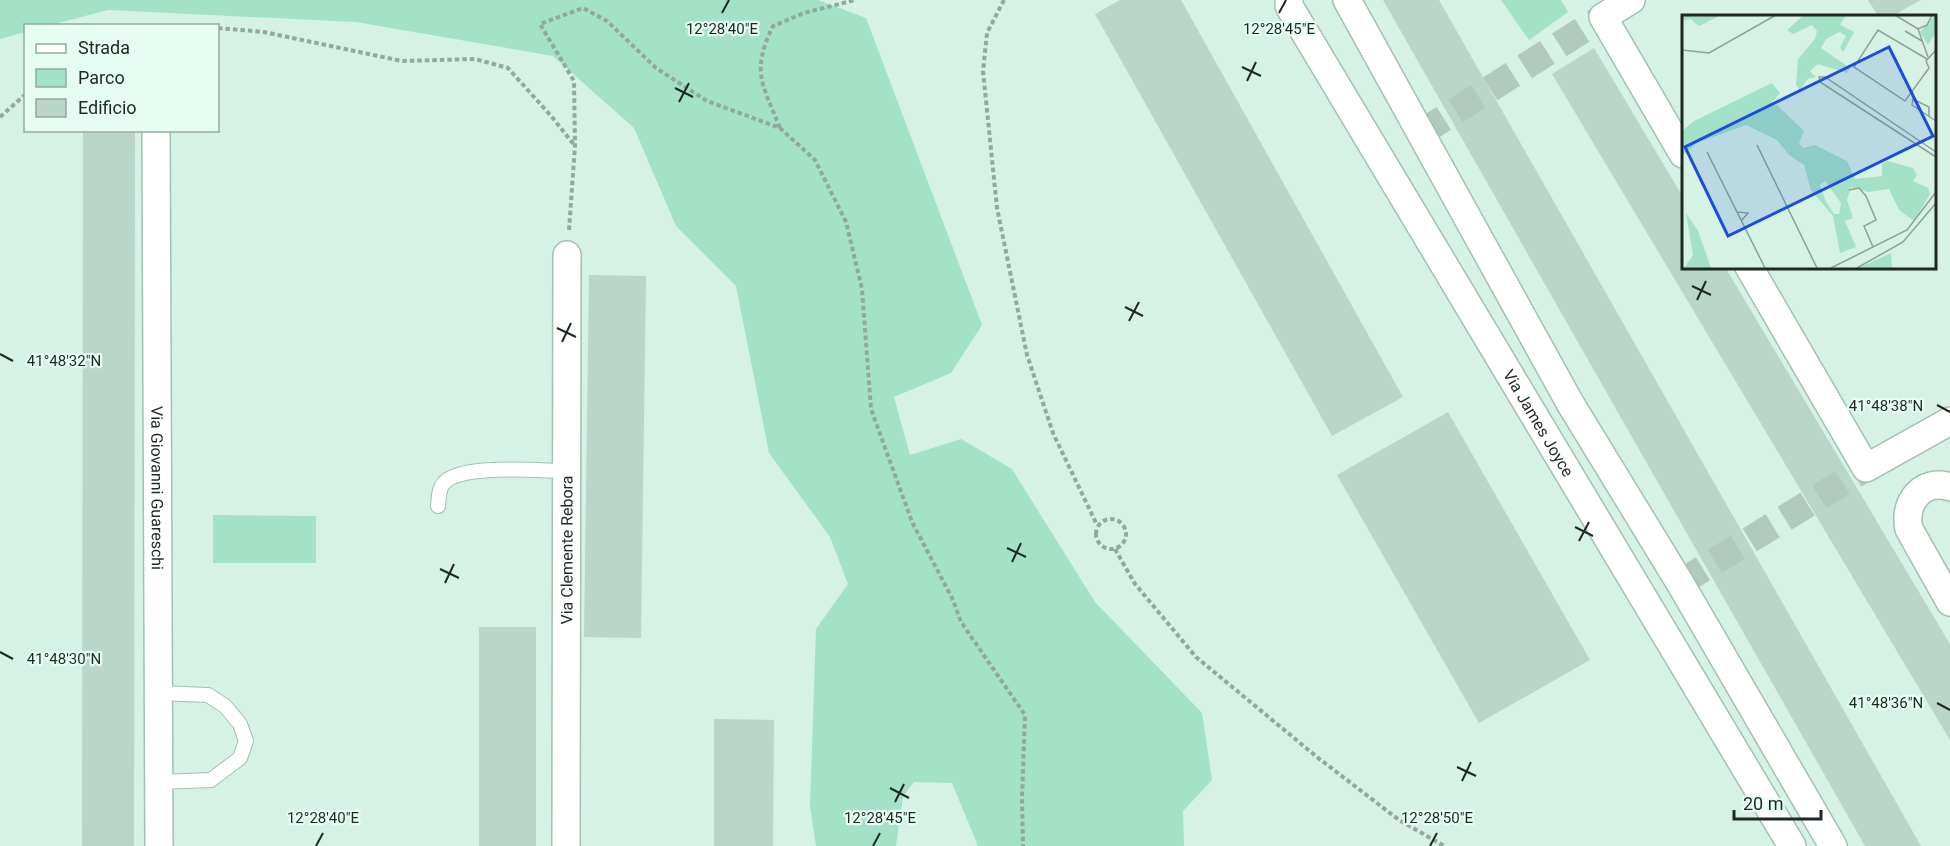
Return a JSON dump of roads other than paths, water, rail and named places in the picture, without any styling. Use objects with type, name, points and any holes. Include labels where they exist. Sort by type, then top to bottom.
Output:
[{"type":"street","name":"Via James Joyce","points":[[1288,0],[1289,6],[1792,846]]},
{"type":"street","points":[[1347,0],[1570,402],[1680,583],[1833,846]]},
{"type":"street","points":[[1631,0],[1603,17],[1682,152]]},
{"type":"street","name":"Via Giovanni Guareschi","points":[[156,132],[159,846]]},
{"type":"street","name":"Via Clemente Rebora","points":[[566,846],[567,255]]},
{"type":"street","points":[[1750,268],[1866,468],[1950,421]]},
{"type":"street","points":[[1950,487],[1934,485],[1917,494],[1911,502],[1907,521],[1909,529],[1950,602]]},
{"type":"lane","points":[[438,506],[439,490],[443,483],[450,477],[469,471],[566,471]]},
{"type":"lane","points":[[158,693],[208,695],[225,706],[240,724],[246,741],[240,758],[211,780],[159,782]]},
{"type":"tunnel","points":[[1421,133],[1603,17]]},
{"type":"tunnel","points":[[1680,583],[1866,468]]}]
